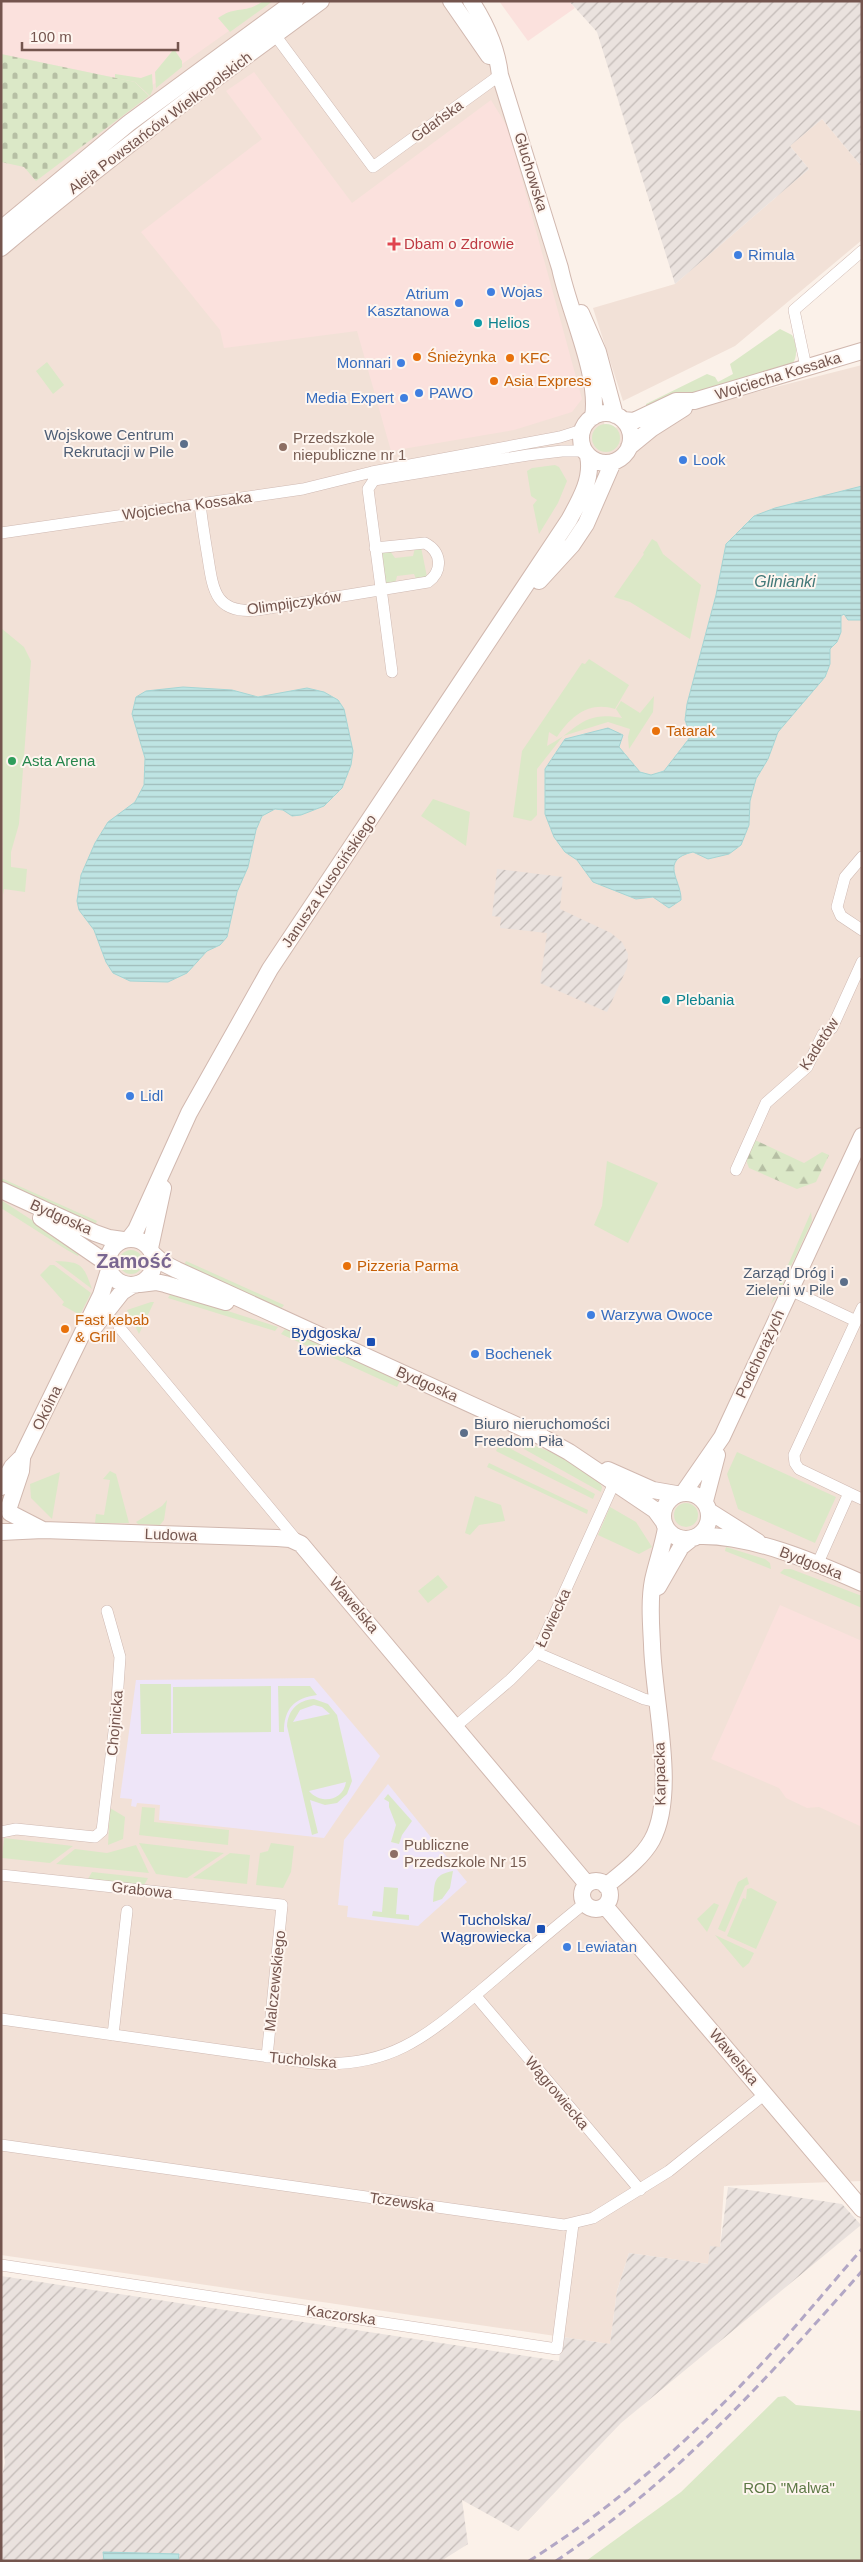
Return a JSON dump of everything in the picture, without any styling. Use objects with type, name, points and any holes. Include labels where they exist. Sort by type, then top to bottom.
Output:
[{"type":"street","name":"Aleja Powstańców Wielkopolskich","points":[[1,229],[130,123],[295,1]]},
{"type":"street","name":"Aleja Powstańców Wielkopolskich","points":[[1,248],[84,179],[322,1]]},
{"type":"street","name":"Głuchowska","points":[[451,1],[479,38],[500,75]]},
{"type":"street","name":"Głuchowska","points":[[472,1],[493,44],[500,75],[560,268],[566,296],[588,360],[593,393],[593,416]]},
{"type":"street","name":"Gdańska","points":[[275,35],[373,168],[500,75]]},
{"type":"street","points":[[806,367],[794,310],[862,251]]},
{"type":"street","name":"Głuchowska","points":[[560,268],[598,352],[619,418]]},
{"type":"street","name":"Wojciecha Kossaka","points":[[619,418],[634,421],[676,402],[694,401],[862,351]]},
{"type":"street","name":"Wojciecha Kossaka","points":[[629,447],[651,428],[694,401]]},
{"type":"street","points":[[602,413],[619,418],[630,430],[629,447],[625,455],[613,462],[599,463],[586,454],[581,444],[582,430],[593,416],[602,413]]},
{"type":"street","name":"Wojciecha Kossaka","points":[[1,533],[303,489],[560,437],[582,430]]},
{"type":"street","name":"Wojciecha Kossaka","points":[[373,476],[562,451],[586,454]]},
{"type":"street","name":"Janusza Kusocińskiego","points":[[126,1239],[136,1230],[198,1095],[270,969],[510,612],[578,504],[590,468],[586,454]]},
{"type":"street","name":"Janusza Kusocińskiego","points":[[510,612],[572,545],[597,502],[613,462]]},
{"type":"street","points":[[373,476],[368,489],[392,672]]},
{"type":"street","name":"Olimpijczyków","points":[[200,504],[212,584],[219,598],[230,608],[251,610],[381,591],[428,582],[436,574],[438,560],[432,548],[422,542],[375,548]]},
{"type":"street","points":[[862,857],[845,877],[837,907],[842,916],[862,930]]},
{"type":"street","name":"Kadetów","points":[[736,1170],[766,1103],[807,1067],[823,1034],[832,1028],[862,962]]},
{"type":"street","name":"Podchorążych","points":[[680,1493],[722,1437],[862,1136]]},
{"type":"street","name":"Janusza Kusocińskiego","points":[[151,1251],[168,1162]]},
{"type":"street","name":"Bydgoska","points":[[1,1191],[104,1236],[126,1239]]},
{"type":"street","name":"Bydgoska","points":[[1,1191],[57,1228],[108,1267]]},
{"type":"street","points":[[126,1239],[141,1241],[151,1251],[153,1270],[137,1284],[121,1283],[108,1267],[113,1247],[126,1239]]},
{"type":"street","name":"Bydgoska","points":[[151,1251],[163,1263],[540,1436],[569,1452],[654,1490],[680,1493]]},
{"type":"street","name":"Okólna","points":[[1,1528],[22,1471],[22,1457],[72,1358],[101,1295],[108,1267]]},
{"type":"street","name":"Bydgoska","points":[[137,1284],[156,1282],[170,1285],[283,1319]]},
{"type":"street","name":"Okólna","points":[[72,1358],[113,1303],[137,1284]]},
{"type":"street","points":[[790,1290],[856,1321]]},
{"type":"street","points":[[862,1308],[794,1454],[795,1463],[799,1469],[862,1499]]},
{"type":"street","name":"Wawelska","points":[[119,1327],[587,1884]]},
{"type":"street","name":"Podchorążych","points":[[707,1506],[722,1437]]},
{"type":"street","name":"Bydgoska","points":[[569,1452],[655,1510],[664,1525]]},
{"type":"street","name":"Łowiecka","points":[[456,1726],[516,1675],[537,1653],[614,1483]]},
{"type":"street","points":[[680,1493],[695,1494],[707,1506],[707,1526],[694,1538],[677,1538],[664,1525],[664,1508],[680,1493]]},
{"type":"street","points":[[817,1565],[848,1493]]},
{"type":"street","name":"Ludowa","points":[[9,1503],[44,1530]]},
{"type":"street","name":"Bydgoska","points":[[707,1506],[761,1544]]},
{"type":"street","name":"Karpacka","points":[[606,1886],[648,1846],[660,1820],[664,1782],[652,1647],[652,1598],[653,1581],[664,1525]]},
{"type":"street","name":"Ludowa","points":[[1,1532],[44,1530],[277,1538],[298,1542]]},
{"type":"street","name":"Bydgoska","points":[[694,1538],[710,1536],[761,1544],[862,1583]]},
{"type":"street","name":"Karpacka","points":[[652,1598],[681,1547],[694,1538]]},
{"type":"street","name":"Chojnicka","points":[[1,1832],[16,1829],[90,1837],[100,1834],[104,1825],[107,1804],[120,1657],[107,1611]]},
{"type":"street","points":[[537,1653],[644,1699],[657,1702]]},
{"type":"street","name":"Grabowa","points":[[1,1875],[282,1905]]},
{"type":"street","points":[[599,1881],[606,1886],[610,1898],[605,1906],[597,1909],[585,1903],[583,1891],[587,1884],[599,1881]]},
{"type":"street","name":"Tucholska","points":[[1,2019],[267,2057],[330,2064],[380,2056],[410,2044],[432,2032],[585,1903]]},
{"type":"street","name":"Malczewskiego","points":[[267,2057],[282,1905]]},
{"type":"street","name":"Wawelska","points":[[605,1906],[862,2209]]},
{"type":"street","points":[[113,2035],[128,1911]]},
{"type":"street","name":"Wągrowiecka","points":[[475,1996],[640,2190]]},
{"type":"street","name":"Tczewska","points":[[1,2145],[535,2221],[572,2224],[592,2218],[640,2190],[691,2155],[765,2094]]},
{"type":"street","name":"Kaczorska","points":[[1,2265],[557,2349],[572,2224]]},
{"type":"shaded area","points":[[1,1],[465,1],[513,88],[606,430],[862,365],[862,2181],[724,2186],[720,2247],[708,2264],[629,2253],[617,2291],[610,2344],[1,2255]]},
{"type":"shaded area","points":[[1,1],[271,1],[144,91],[135,82],[1,54]]},
{"type":"shaded area","points":[[499,1],[569,1],[575,8],[528,41]]},
{"type":"shaded area","points":[[569,1],[862,1],[862,167],[822,119],[790,146],[809,169],[675,284],[597,32]]},
{"type":"shaded area","points":[[254,72],[352,203],[491,100],[508,128],[582,399],[572,412],[514,430],[391,451],[357,331],[224,348],[220,330],[141,232],[262,139],[226,91]]},
{"type":"shaded area","points":[[822,119],[862,167],[862,240],[735,346],[623,401],[593,308],[675,284],[809,169],[790,146]]},
{"type":"shaded area","points":[[497,869],[563,877],[560,909],[611,933],[622,942],[628,954],[627,968],[607,1012],[540,983],[547,933],[500,928],[501,917],[492,916]]},
{"type":"shaded area","points":[[780,1605],[862,1641],[862,1827],[819,1807],[807,1808],[786,1798],[779,1788],[711,1759]]},
{"type":"shaded area","points":[[314,1678],[380,1756],[324,1838],[159,1820],[160,1805],[137,1803],[136,1807],[131,1806],[132,1799],[120,1798],[136,1680]]},
{"type":"shaded area","name":"Publiczne Przedszkole Nr 15","points":[[388,1784],[467,1882],[418,1926],[347,1917],[348,1906],[338,1905],[344,1840]]},
{"type":"shaded area","points":[[728,2187],[842,2204],[861,2225],[621,2423],[518,2531],[462,2500],[468,2544],[441,2561],[1,2561],[1,2480],[5,2463],[1,2420],[1,2276],[559,2361],[562,2337],[610,2344],[617,2291],[629,2253],[708,2264],[710,2246],[720,2247]]},
{"type":"green space","points":[[263,1],[273,1],[230,32],[218,18],[230,12],[257,5]]},
{"type":"green space","points":[[174,49],[182,61],[182,67],[156,88],[155,72]]},
{"type":"green space","points":[[1,54],[135,82],[149,96],[36,181],[24,167],[1,162]]},
{"type":"green space","points":[[115,74],[141,78],[152,74],[153,89],[150,96],[135,82],[115,78]]},
{"type":"green space","points":[[780,329],[792,335],[794,339],[796,354],[792,365],[718,389],[674,396],[646,410],[646,404],[707,374],[715,377],[718,382],[733,374],[730,364]]},
{"type":"green space","points":[[47,362],[64,385],[53,394],[36,371]]},
{"type":"green space","points":[[606,424],[616,428],[620,438],[616,448],[606,452],[596,448],[592,438],[596,428]]},
{"type":"green space","points":[[555,465],[559,467],[567,481],[558,503],[539,534],[533,505],[537,500],[531,496],[527,471],[532,468]]},
{"type":"green space","points":[[652,539],[657,542],[663,554],[701,585],[690,639],[630,602],[614,597],[644,554]]},
{"type":"green space","points":[[421,547],[427,577],[416,579],[414,574],[397,576],[395,584],[387,584],[384,581],[382,553],[390,551],[395,558],[413,556],[415,548]]},
{"type":"green space","name":"Asta Arena","points":[[1,628],[24,647],[31,661],[19,824],[11,852],[11,867],[27,869],[25,892],[4,889],[3,895]]},
{"type":"green space","points":[[589,659],[629,685],[615,709],[597,707],[582,712],[562,729],[557,737],[549,732],[547,746],[563,736],[537,769],[537,815],[531,821],[513,817],[522,751],[582,663],[585,664]]},
{"type":"green space","points":[[654,696],[653,712],[629,749],[628,737],[630,729],[608,722],[563,736],[589,719],[609,716],[622,718],[616,709],[621,701],[640,713]]},
{"type":"green space","points":[[433,799],[470,812],[466,846],[421,816]]},
{"type":"green space","points":[[755,1140],[804,1163],[822,1152],[829,1155],[816,1182],[797,1189],[749,1168],[746,1160]]},
{"type":"green space","points":[[607,1161],[658,1183],[628,1243],[594,1225],[602,1206]]},
{"type":"green space","points":[[1,1178],[97,1221],[95,1225],[1,1182]]},
{"type":"green space","points":[[1,1200],[81,1252],[78,1256],[67,1250],[1,1208]]},
{"type":"green space","points":[[811,1212],[812,1221],[777,1296],[771,1304]]},
{"type":"green space","points":[[131,1250],[136,1251],[142,1257],[142,1267],[136,1273],[131,1274],[126,1273],[120,1267],[119,1262],[120,1257],[126,1251]]},
{"type":"green space","points":[[55,1261],[71,1262],[80,1266],[86,1274],[92,1289]]},
{"type":"green space","points":[[186,1261],[284,1305],[281,1309],[184,1265]]},
{"type":"green space","points":[[50,1265],[54,1265],[91,1293],[80,1315],[62,1305],[64,1302],[40,1275]]},
{"type":"green space","points":[[171,1293],[278,1327],[275,1331],[168,1298]]},
{"type":"green space","points":[[154,1302],[139,1334],[127,1310]]},
{"type":"green space","points":[[285,1329],[301,1334],[401,1379],[397,1387],[281,1334]]},
{"type":"green space","points":[[500,1443],[595,1494],[593,1499],[496,1451]]},
{"type":"green space","points":[[527,1443],[557,1455],[590,1473],[602,1487],[601,1492],[524,1449]]},
{"type":"green space","points":[[737,1452],[836,1497],[815,1543],[738,1509],[727,1474]]},
{"type":"green space","points":[[489,1463],[588,1510],[587,1514],[487,1467]]},
{"type":"green space","points":[[110,1471],[116,1474],[129,1523],[95,1523],[96,1514],[104,1515],[110,1480],[103,1479]]},
{"type":"green space","points":[[60,1472],[52,1519],[31,1498],[30,1484]]},
{"type":"green space","points":[[475,1496],[501,1505],[505,1521],[479,1525],[470,1535],[465,1533]]},
{"type":"green space","points":[[167,1500],[164,1520],[160,1525],[138,1524],[136,1522],[162,1506]]},
{"type":"green space","points":[[686,1503],[695,1506],[698,1515],[695,1524],[686,1527],[677,1524],[674,1515],[677,1506]]},
{"type":"green space","points":[[610,1507],[636,1522],[652,1547],[639,1554],[598,1535]]},
{"type":"green space","points":[[726,1547],[765,1559],[770,1563],[771,1569],[725,1551]]},
{"type":"green space","points":[[784,1569],[791,1569],[862,1596],[862,1608],[780,1573]]},
{"type":"green space","points":[[438,1575],[448,1587],[428,1603],[418,1591]]},
{"type":"green space","points":[[140,1684],[171,1684],[171,1734],[141,1734]]},
{"type":"green space","points":[[271,1686],[271,1732],[173,1733],[173,1687]]},
{"type":"green space","points":[[278,1686],[310,1686],[317,1695],[302,1699],[292,1706],[286,1717],[284,1732],[279,1732]]},
{"type":"green space","points":[[314,1699],[328,1704],[337,1715],[352,1781],[347,1794],[337,1803],[325,1805],[310,1800],[318,1833],[312,1835],[287,1726],[289,1715],[295,1707]],"holes":[[[314,1705],[322,1707],[330,1714],[293,1722],[300,1710]],[[346,1782],[341,1793],[331,1799],[319,1798],[309,1791]]]},
{"type":"green space","points":[[388,1794],[412,1821],[402,1835],[399,1844],[391,1842],[396,1825],[389,1802],[384,1799]]},
{"type":"green space","points":[[142,1807],[155,1808],[154,1822],[229,1830],[228,1845],[139,1835]]},
{"type":"green space","points":[[110,1808],[125,1817],[123,1839],[108,1845]]},
{"type":"green space","points":[[4,1838],[73,1846],[50,1863],[2,1858]]},
{"type":"green space","points":[[139,1843],[224,1853],[187,1878],[156,1874]]},
{"type":"green space","points":[[271,1843],[294,1846],[291,1872],[283,1888],[256,1885],[260,1853],[268,1851]]},
{"type":"green space","points":[[136,1845],[149,1873],[56,1864],[75,1849],[107,1853]]},
{"type":"green space","points":[[230,1853],[250,1855],[247,1884],[193,1878]]},
{"type":"green space","points":[[453,1871],[450,1888],[442,1899],[433,1902],[436,1881],[441,1875]]},
{"type":"green space","points":[[92,1872],[148,1878],[144,1885],[88,1879]]},
{"type":"green space","points":[[747,1877],[749,1884],[745,1886],[725,1932],[718,1929],[738,1882]]},
{"type":"green space","points":[[384,1887],[398,1888],[396,1914],[409,1915],[409,1920],[372,1916],[373,1911],[382,1912]]},
{"type":"green space","points":[[751,1888],[777,1902],[756,1949],[727,1936],[743,1898],[746,1899],[747,1889]]},
{"type":"green space","points":[[714,1903],[719,1905],[707,1932],[697,1919]]},
{"type":"green space","points":[[715,1935],[754,1953],[749,1963],[743,1968]]},
{"type":"green space","name":"ROD \"Malwa\"","points":[[785,2396],[796,2405],[862,2411],[862,2561],[586,2561],[681,2492],[778,2397]]},
{"type":"water","name":"Glinianki","points":[[862,486],[862,620],[848,620],[844,614],[841,616],[841,632],[837,642],[830,649],[830,664],[825,677],[778,732],[768,759],[756,779],[750,801],[749,825],[741,845],[729,854],[708,859],[693,852],[676,860],[674,872],[681,900],[669,908],[653,897],[636,899],[593,882],[577,860],[565,852],[554,837],[545,814],[545,769],[565,739],[608,728],[623,735],[619,747],[640,772],[651,775],[664,771],[691,736],[685,720],[687,704],[716,595],[726,544],[754,516],[775,508]]},
{"type":"water","points":[[183,687],[232,690],[258,697],[307,688],[324,692],[338,700],[344,709],[353,751],[351,765],[342,788],[324,806],[301,815],[292,816],[283,810],[275,809],[262,816],[256,830],[248,867],[237,892],[227,937],[220,945],[207,951],[187,973],[168,982],[130,981],[113,973],[106,962],[94,930],[79,910],[77,901],[81,875],[95,843],[108,822],[135,802],[144,785],[145,758],[132,714],[136,697],[146,691]]},
{"type":"water","points":[[103,2552],[179,2554],[178,2561],[104,2561]]},
{"type":"railway","points":[[529,2561],[617,2499],[698,2428],[792,2331],[862,2249]]},
{"type":"railway","points":[[556,2561],[641,2497],[718,2426],[755,2389],[862,2271]]},
{"type":"place","name":"Dbam o Zdrowie","points":[[394,244]]},
{"type":"place","name":"Rimula","points":[[738,255]]},
{"type":"place","name":"Wojas","points":[[491,292]]},
{"type":"place","name":"Atrium Kasztanowa","points":[[459,303]]},
{"type":"place","name":"Helios","points":[[478,323]]},
{"type":"place","name":"Śnieżynka","points":[[417,357]]},
{"type":"place","name":"KFC","points":[[510,358]]},
{"type":"place","name":"Monnari","points":[[401,363]]},
{"type":"place","name":"Asia Express","points":[[494,381]]},
{"type":"place","name":"PAWO","points":[[419,393]]},
{"type":"place","name":"Media Expert","points":[[404,398]]},
{"type":"place","name":"Wojskowe Centrum Rekrutacji w Pile","points":[[184,444]]},
{"type":"place","name":"Przedszkole niepubliczne nr 1","points":[[283,447]]},
{"type":"place","name":"Look","points":[[683,460]]},
{"type":"place","name":"Tatarak","points":[[656,731]]},
{"type":"place","name":"Asta Arena","points":[[12,761]]},
{"type":"place","name":"Plebania","points":[[666,1000]]},
{"type":"place","name":"Lidl","points":[[130,1096]]},
{"type":"place","name":"Pizzeria Parma","points":[[347,1266]]},
{"type":"place","name":"Zarząd Dróg i Zieleni w Pile","points":[[844,1282]]},
{"type":"place","name":"Warzywa Owoce","points":[[591,1315]]},
{"type":"place","name":"Fast kebab & Grill","points":[[65,1329]]},
{"type":"place","name":"Bydgoska/ Łowiecka","points":[[371,1342]]},
{"type":"place","name":"Bochenek","points":[[475,1354]]},
{"type":"place","name":"Biuro nieruchomości Freedom Piła","points":[[464,1433]]},
{"type":"place","name":"Publiczne Przedszkole Nr 15","points":[[394,1854]]},
{"type":"place","name":"Tucholska/ Wągrowiecka","points":[[541,1929]]},
{"type":"place","name":"Lewiatan","points":[[567,1947]]},
{"type":"district","name":"Zamość","points":[[134,1261]]}]
